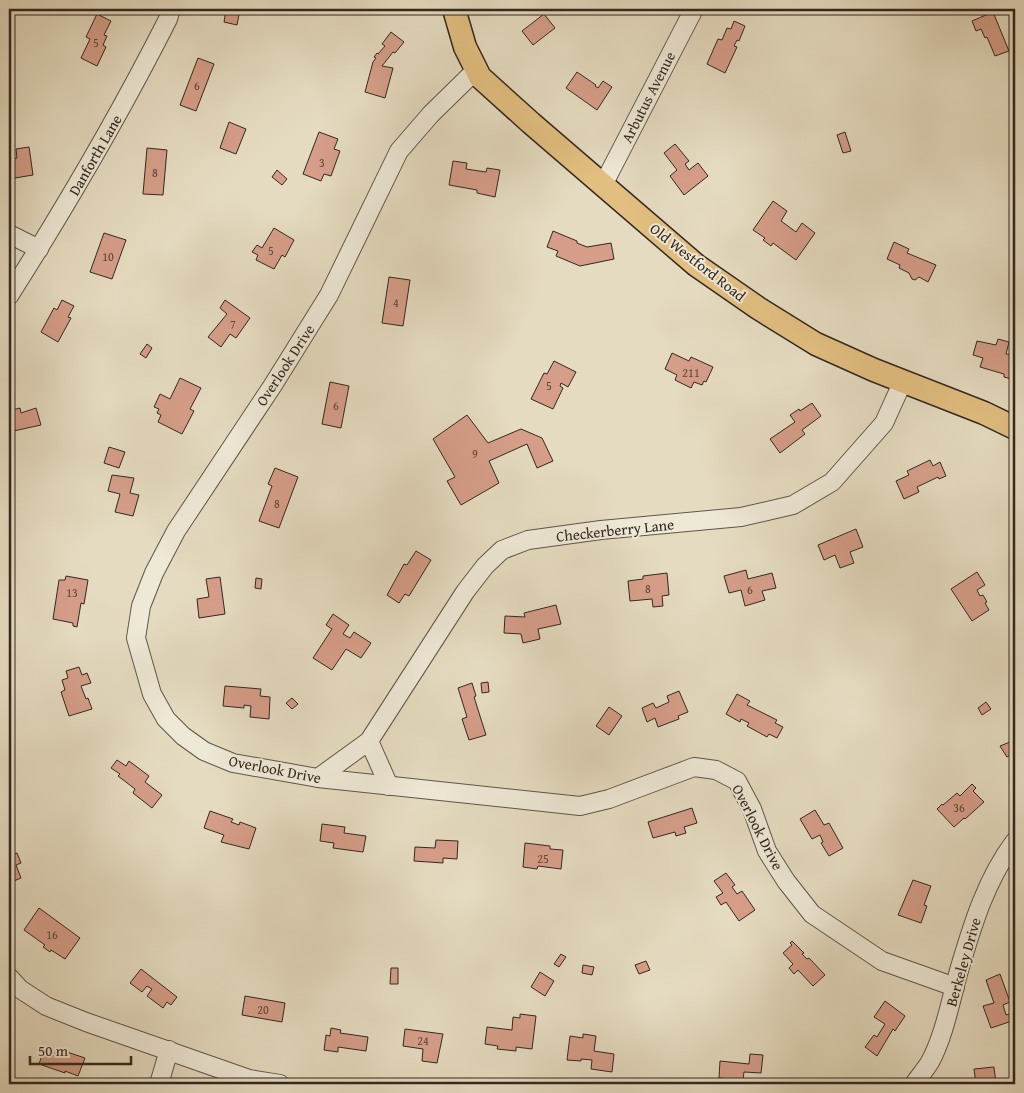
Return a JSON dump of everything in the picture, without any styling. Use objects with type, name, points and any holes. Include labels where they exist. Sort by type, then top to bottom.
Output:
[{"type":"main road","name":"Old Westford Road","points":[[454,9],[466,47],[480,77],[696,265],[758,308],[816,344],[984,413],[1015,428]]},
{"type":"street","name":"Danforth Lane","points":[[9,296],[39,249],[133,88],[168,19],[171,9]]},
{"type":"street","name":"Arbutus Avenue","points":[[603,185],[694,9]]},
{"type":"street","name":"Overlook Drive","points":[[476,70],[431,114],[399,151],[330,295],[176,531],[154,573],[141,606],[136,638],[152,694],[166,719],[182,736],[204,751],[233,763],[318,778],[580,806],[609,799],[694,767],[716,770],[737,781],[752,809],[767,851],[786,881],[812,914],[882,960],[955,987]]},
{"type":"street","points":[[9,234],[39,249]]},
{"type":"street","name":"Checkerberry Lane","points":[[318,778],[369,741],[465,592],[485,566],[502,550],[528,540],[601,530],[740,517],[793,505],[832,482],[884,422],[903,381]]},
{"type":"street","points":[[369,741],[389,786]]},
{"type":"street","name":"Berkeley Drive","points":[[914,1084],[930,1062],[948,1013],[980,903],[1004,857],[1015,841]]},
{"type":"street","points":[[9,977],[20,989],[46,1006],[86,1022],[249,1079],[280,1084]]},
{"type":"street","points":[[159,1084],[169,1050]]},
{"type":"building","points":[[240,9],[237,25],[224,22],[226,10]]},
{"type":"building","points":[[993,12],[1009,51],[995,56],[987,37],[985,38],[981,29],[976,31],[972,21]]},
{"type":"building","points":[[97,14],[111,21],[104,35],[107,36],[103,45],[106,47],[97,66],[81,58],[90,39],[86,37]]},
{"type":"building","points":[[544,14],[555,28],[533,45],[522,31]]},
{"type":"building","points":[[734,21],[745,26],[739,41],[737,40],[734,46],[737,47],[725,73],[707,64],[718,39],[722,40],[727,28],[731,29]]},
{"type":"building","points":[[391,32],[404,42],[382,66],[393,68],[385,98],[365,92],[373,62],[376,58],[374,57],[385,46],[382,44]]},
{"type":"building","points":[[198,58],[214,64],[196,111],[180,105]]},
{"type":"building","points":[[577,72],[598,88],[603,81],[612,87],[597,110],[566,88]]},
{"type":"building","points":[[229,122],[246,129],[236,154],[220,148]]},
{"type":"building","points":[[319,132],[338,139],[334,149],[340,151],[331,176],[324,174],[321,181],[303,174]]},
{"type":"building","points":[[845,132],[851,151],[843,153],[837,135]]},
{"type":"building","points":[[675,144],[689,161],[685,164],[689,170],[698,163],[708,176],[684,195],[670,176],[677,170],[664,153]]},
{"type":"building","points":[[29,147],[33,175],[9,179],[9,160],[17,158],[16,149]]},
{"type":"building","points":[[147,148],[167,150],[163,195],[143,194]]},
{"type":"building","points":[[453,161],[467,163],[466,169],[486,172],[487,168],[500,170],[495,197],[477,193],[477,190],[449,185]]},
{"type":"building","points":[[277,170],[287,179],[282,185],[272,177]]},
{"type":"building","points":[[773,201],[787,211],[781,221],[796,232],[802,223],[815,233],[796,260],[773,243],[771,246],[763,240],[765,238],[753,230]]},
{"type":"building","points":[[274,228],[294,240],[285,257],[282,255],[274,269],[256,260],[258,255],[252,252],[257,245],[262,248]]},
{"type":"building","points":[[553,231],[587,247],[611,243],[614,259],[580,266],[556,256],[558,251],[547,247]]},
{"type":"building","points":[[104,233],[126,240],[112,279],[90,272]]},
{"type":"building","points":[[894,242],[909,249],[907,253],[936,265],[928,282],[919,277],[915,280],[912,279],[909,273],[899,268],[900,265],[887,259]]},
{"type":"building","points":[[389,277],[410,280],[403,326],[382,323]]},
{"type":"building","points":[[62,300],[74,306],[68,317],[71,318],[58,342],[41,332],[54,308],[57,310]]},
{"type":"building","points":[[225,300],[250,318],[236,338],[230,334],[221,347],[208,337],[227,314],[220,308]]},
{"type":"building","points":[[998,339],[1009,342],[1006,354],[1013,355],[1015,353],[1015,380],[1004,377],[1004,374],[980,367],[983,358],[973,355],[977,341],[996,345]]},
{"type":"building","points":[[147,344],[152,348],[146,358],[140,354]]},
{"type":"building","points":[[672,353],[689,361],[691,357],[713,367],[706,382],[704,381],[702,385],[694,382],[691,388],[675,380],[677,375],[665,369]]},
{"type":"building","points":[[554,361],[576,372],[568,387],[561,383],[560,386],[563,388],[553,409],[531,399],[544,373],[547,374]]},
{"type":"building","points":[[180,378],[201,388],[190,409],[194,411],[182,434],[158,422],[161,415],[157,413],[159,409],[154,407],[160,394],[170,399]]},
{"type":"building","points":[[330,382],[349,386],[341,428],[322,424]]},
{"type":"building","points":[[812,403],[821,416],[802,430],[805,434],[780,453],[770,439],[795,422],[790,415]]},
{"type":"building","points":[[11,408],[12,410],[20,408],[21,413],[36,408],[41,425],[9,432],[9,409]]},
{"type":"building","points":[[467,415],[488,443],[521,429],[542,438],[553,461],[537,468],[527,444],[489,461],[499,483],[461,505],[447,481],[455,477],[433,439]]},
{"type":"building","points":[[109,447],[125,452],[119,468],[104,463]]},
{"type":"building","points":[[930,460],[933,466],[940,462],[946,476],[939,479],[938,477],[917,487],[919,492],[904,499],[896,481],[909,475],[907,471]]},
{"type":"building","points":[[275,468],[298,477],[279,528],[259,521],[272,486],[268,484]]},
{"type":"building","points":[[112,475],[134,478],[130,493],[139,495],[133,516],[115,512],[120,494],[108,491]]},
{"type":"building","points":[[856,529],[863,547],[850,552],[854,563],[840,568],[835,555],[824,560],[818,545]]},
{"type":"building","points":[[416,551],[431,560],[409,596],[405,594],[399,603],[387,595],[404,564],[407,565]]},
{"type":"building","points":[[746,570],[748,579],[772,573],[776,588],[762,591],[765,600],[745,606],[741,590],[729,593],[724,576]]},
{"type":"building","points":[[977,572],[985,585],[977,590],[980,596],[983,595],[989,610],[972,621],[951,589]]},
{"type":"building","points":[[667,573],[669,595],[662,596],[663,606],[653,607],[652,599],[630,601],[628,581],[643,579],[643,576]]},
{"type":"building","points":[[66,576],[88,580],[84,604],[81,603],[77,627],[73,626],[73,623],[53,619],[59,580],[65,580]]},
{"type":"building","points":[[220,577],[225,614],[199,618],[197,599],[209,597],[206,579]]},
{"type":"building","points":[[256,578],[262,579],[261,589],[255,588]]},
{"type":"building","points":[[556,605],[561,624],[538,629],[540,639],[523,643],[521,634],[504,633],[505,616],[525,617],[524,613]]},
{"type":"building","points":[[333,614],[349,625],[343,634],[350,638],[354,632],[371,643],[361,658],[346,649],[332,670],[313,658],[332,629],[326,625]]},
{"type":"building","points":[[79,667],[82,675],[87,673],[91,683],[81,686],[92,709],[69,716],[61,692],[65,690],[62,680],[68,678],[66,671]]},
{"type":"building","points":[[488,682],[489,692],[482,693],[481,683]]},
{"type":"building","points":[[472,683],[476,696],[474,697],[486,735],[469,740],[462,719],[467,717],[458,688]]},
{"type":"building","points":[[225,686],[261,689],[260,696],[270,697],[269,719],[250,717],[251,706],[244,705],[244,708],[223,706]]},
{"type":"building","points":[[679,691],[688,712],[678,716],[679,719],[658,727],[655,718],[647,722],[642,708],[653,703],[656,708],[669,702],[667,696]]},
{"type":"building","points":[[737,694],[750,701],[747,705],[777,720],[775,723],[783,727],[777,738],[769,734],[767,737],[747,726],[749,723],[741,719],[740,722],[726,714]]},
{"type":"building","points":[[292,698],[298,704],[292,709],[286,703]]},
{"type":"building","points":[[986,702],[991,709],[982,715],[978,708]]},
{"type":"building","points":[[609,707],[622,716],[609,735],[596,726]]},
{"type":"building","points":[[1015,740],[1015,756],[1014,753],[1007,757],[1000,746]]},
{"type":"building","points":[[117,760],[126,766],[129,761],[149,776],[145,782],[162,795],[152,808],[133,793],[135,789],[111,768]]},
{"type":"building","points":[[972,784],[976,788],[973,791],[984,802],[954,827],[937,809],[957,793],[960,796]]},
{"type":"building","points":[[692,808],[697,823],[684,827],[686,833],[676,836],[675,832],[653,838],[648,822]]},
{"type":"building","points":[[815,810],[824,825],[829,823],[843,848],[829,856],[821,843],[823,842],[820,835],[812,839],[800,819]]},
{"type":"building","points":[[210,811],[233,819],[231,822],[239,825],[240,822],[256,828],[249,849],[221,842],[224,835],[204,828]]},
{"type":"building","points":[[322,824],[345,827],[344,833],[366,836],[363,852],[333,848],[334,843],[320,841]]},
{"type":"building","points":[[436,840],[458,841],[457,859],[443,858],[443,863],[414,861],[415,847],[435,848]]},
{"type":"building","points":[[525,843],[550,846],[550,849],[563,850],[561,869],[538,866],[537,869],[523,867]]},
{"type":"building","points":[[9,849],[11,855],[17,853],[21,863],[16,865],[21,878],[9,883]]},
{"type":"building","points":[[726,873],[735,885],[732,887],[737,894],[742,891],[755,910],[739,921],[726,902],[721,905],[716,897],[723,893],[714,881]]},
{"type":"building","points":[[913,880],[931,886],[924,905],[927,906],[921,923],[898,915]]},
{"type":"building","points":[[39,908],[80,938],[65,959],[51,950],[50,952],[43,947],[45,945],[24,930]]},
{"type":"building","points":[[792,941],[804,953],[802,954],[807,959],[809,958],[825,975],[813,986],[798,970],[794,974],[789,968],[793,964],[783,953],[792,945],[790,943]]},
{"type":"building","points":[[561,954],[566,957],[559,967],[554,964]]},
{"type":"building","points":[[646,961],[650,970],[639,974],[635,965]]},
{"type":"building","points":[[583,965],[594,967],[592,975],[582,973]]},
{"type":"building","points":[[391,968],[398,968],[398,984],[390,984]]},
{"type":"building","points":[[141,969],[177,997],[171,1005],[167,1002],[163,1008],[147,996],[152,989],[147,986],[142,992],[130,983]]},
{"type":"building","points":[[540,972],[554,981],[545,996],[531,987]]},
{"type":"building","points":[[1000,974],[1010,1002],[1003,1005],[1006,1015],[1012,1013],[1015,1020],[991,1028],[983,1006],[994,1003],[986,980]]},
{"type":"building","points":[[245,996],[285,1003],[282,1022],[242,1015]]},
{"type":"building","points":[[885,1001],[905,1016],[895,1031],[893,1029],[877,1056],[865,1047],[874,1035],[877,1037],[885,1024],[874,1017]]},
{"type":"building","points":[[520,1014],[536,1016],[532,1049],[516,1047],[516,1051],[497,1049],[498,1046],[485,1044],[487,1027],[512,1030],[513,1017],[520,1018]]},
{"type":"building","points":[[331,1028],[341,1030],[340,1033],[368,1037],[366,1051],[338,1047],[338,1052],[324,1050],[326,1035],[330,1036]]},
{"type":"building","points":[[405,1029],[443,1034],[437,1063],[422,1061],[423,1049],[403,1046]]},
{"type":"building","points":[[583,1034],[596,1036],[594,1051],[614,1054],[612,1072],[591,1069],[592,1060],[567,1060],[570,1036],[583,1038]]},
{"type":"building","points":[[45,1047],[60,1053],[61,1050],[85,1058],[78,1076],[39,1064]]},
{"type":"building","points":[[750,1054],[763,1055],[761,1073],[744,1072],[743,1080],[719,1078],[720,1061],[749,1064]]},
{"type":"building","points":[[994,1067],[996,1084],[976,1084],[974,1069]]}]
